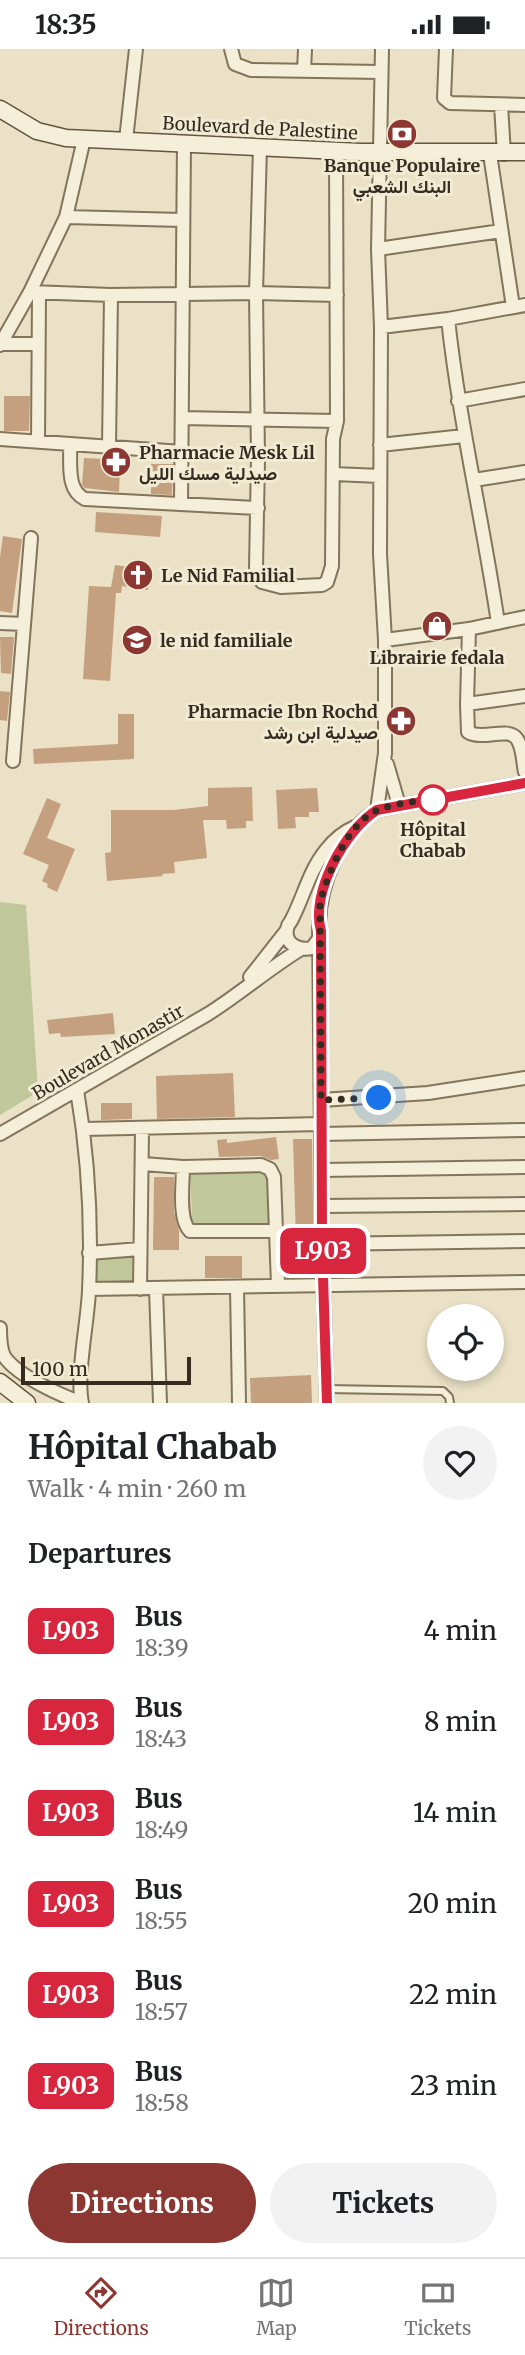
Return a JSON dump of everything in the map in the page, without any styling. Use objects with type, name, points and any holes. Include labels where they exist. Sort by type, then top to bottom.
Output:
[{"type":"street","points":[[126,140],[136,49]]},
{"type":"street","points":[[231,49],[233,61],[244,69],[381,72]]},
{"type":"street","points":[[304,71],[305,49]]},
{"type":"street","points":[[377,810],[385,753],[385,640],[380,554],[381,327],[378,250],[382,49]]},
{"type":"street","points":[[446,49],[444,98],[450,103],[525,104]]},
{"type":"street","points":[[381,327],[448,319],[519,306],[501,231],[497,154],[501,105]]},
{"type":"street","name":"Boulevard de Palestine","points":[[0,109],[37,131],[66,138],[381,153],[525,152]]},
{"type":"street","points":[[0,344],[35,292],[66,217],[84,139]]},
{"type":"street","points":[[181,503],[181,221],[184,143]]},
{"type":"street","points":[[260,146],[256,293],[256,567],[262,582],[281,587],[321,585],[327,582],[332,566],[333,439],[337,421],[336,150]]},
{"type":"street","points":[[66,217],[181,221]]},
{"type":"street","points":[[378,250],[501,231]]},
{"type":"street","points":[[35,292],[111,295],[337,295]]},
{"type":"street","points":[[35,292],[38,442]]},
{"type":"street","points":[[109,447],[111,295]]},
{"type":"street","points":[[448,319],[458,401],[498,623]]},
{"type":"street","points":[[0,344],[38,344]]},
{"type":"street","points":[[458,401],[525,389]]},
{"type":"street","points":[[182,418],[337,421]]},
{"type":"street","points":[[380,445],[464,436]]},
{"type":"street","points":[[0,439],[183,452]]},
{"type":"street","points":[[70,445],[72,484],[77,495],[96,500],[258,509]]},
{"type":"street","points":[[474,480],[525,472]]},
{"type":"street","points":[[334,474],[380,477]]},
{"type":"street","points":[[13,761],[31,538]]},
{"type":"street","points":[[385,640],[468,629],[525,617]]},
{"type":"street","points":[[0,622],[24,624]]},
{"type":"street","points":[[468,629],[468,732],[476,736],[508,733],[514,736],[519,742],[525,772]]},
{"type":"street","points":[[467,704],[525,696]]},
{"type":"street","points":[[385,753],[399,805]]},
{"type":"street","name":"Boulevard Monastir","points":[[232,999],[290,924],[304,888],[325,852],[345,831],[358,825],[377,810],[525,783]]},
{"type":"street","name":"Boulevard Monastir","points":[[327,1403],[322,1244],[320,903],[327,877],[358,825]]},
{"type":"street","points":[[303,949],[317,943],[320,931],[310,916],[303,915],[290,924],[288,937],[292,944],[303,949],[321,984]]},
{"type":"street","name":"Boulevard Monastir","points":[[0,1134],[232,999],[278,963],[303,949]]},
{"type":"street","points":[[321,1100],[428,1093],[525,1078]]},
{"type":"street","points":[[0,1328],[2,1350],[10,1363],[49,1389],[82,1403],[89,1253],[84,1129],[78,1090]]},
{"type":"street","points":[[84,1129],[142,1130],[233,1125],[321,1129],[525,1130]]},
{"type":"street","points":[[140,1289],[142,1130]]},
{"type":"street","points":[[143,1164],[268,1167],[274,1177],[278,1286]]},
{"type":"street","points":[[183,1167],[183,1215],[185,1225],[190,1231],[276,1231]]},
{"type":"street","points":[[322,1170],[525,1167]]},
{"type":"street","points":[[322,1206],[525,1204]]},
{"type":"street","points":[[322,1244],[525,1241]]},
{"type":"street","points":[[89,1253],[140,1249]]},
{"type":"street","points":[[89,1289],[525,1282]]},
{"type":"street","points":[[237,1287],[239,1403]]},
{"type":"street","points":[[156,1289],[160,1403]]},
{"type":"street","points":[[0,1383],[27,1403]]},
{"type":"lane","points":[[327,1389],[443,1391],[449,1397],[450,1403]]},
{"type":"green space","points":[[0,902],[26,905],[38,1092],[0,1115]]},
{"type":"green space","points":[[278,1167],[279,1235],[193,1238],[190,1170]]},
{"type":"green space","points":[[89,1252],[139,1253],[144,1291],[90,1291]]},
{"type":"building","points":[[4,396],[30,396],[29,431],[4,431]]},
{"type":"building","points":[[84,458],[106,459],[106,466],[120,467],[119,492],[85,488],[82,485]]},
{"type":"building","points":[[151,464],[173,464],[172,495],[151,494]]},
{"type":"building","points":[[96,512],[162,516],[160,537],[95,532]]},
{"type":"building","points":[[3,536],[22,539],[12,613],[0,611],[0,557]]},
{"type":"building","points":[[115,565],[151,570],[148,590],[122,586],[121,593],[116,593],[110,681],[83,679],[89,586],[111,587]]},
{"type":"building","points":[[0,637],[14,637],[11,674],[1,673]]},
{"type":"building","points":[[0,691],[10,692],[7,721],[0,720]]},
{"type":"building","points":[[118,714],[134,714],[134,759],[34,764],[33,749],[118,744]]},
{"type":"building","points":[[252,787],[253,821],[246,821],[246,828],[227,829],[226,820],[203,820],[207,858],[174,862],[175,873],[162,874],[163,876],[107,881],[105,853],[111,852],[111,810],[174,810],[208,806],[208,788]]},
{"type":"building","points":[[317,788],[319,812],[309,812],[309,817],[295,817],[296,828],[278,829],[276,790]]},
{"type":"building","points":[[47,798],[61,804],[47,838],[75,849],[57,892],[42,881],[49,865],[23,854]]},
{"type":"building","points":[[113,1013],[115,1034],[61,1037],[60,1033],[49,1034],[47,1020]]},
{"type":"building","points":[[233,1073],[235,1117],[157,1119],[156,1076]]},
{"type":"building","points":[[101,1103],[132,1103],[132,1119],[101,1120]]},
{"type":"building","points":[[276,1137],[279,1159],[271,1160],[261,1156],[219,1157],[217,1140],[227,1139],[227,1143]]},
{"type":"building","points":[[293,1139],[312,1139],[314,1275],[297,1276]]},
{"type":"building","points":[[154,1177],[174,1177],[174,1211],[179,1231],[179,1250],[153,1250]]},
{"type":"building","points":[[205,1256],[242,1256],[242,1278],[205,1278]]},
{"type":"building","points":[[311,1375],[312,1403],[251,1403],[250,1378]]},
{"type":"bus line","name":"L903","points":[[327,1403],[322,1244],[319,924],[320,903],[327,877],[358,825],[377,810],[525,783]]},
{"type":"place","name":"Banque Populaire البنك الشعبي","points":[[402,134]]},
{"type":"place","name":"Pharmacie Mesk Lil صيدلية مسك الليل","points":[[116,462]]},
{"type":"place","name":"Le Nid Familial","points":[[138,575]]},
{"type":"place","name":"Librairie fedala","points":[[437,626]]},
{"type":"place","name":"le nid familiale","points":[[137,640]]},
{"type":"place","name":"Pharmacie Ibn Rochd صيدلية ابن رشد","points":[[401,721]]},
{"type":"place","name":"Hôpital Chabab","points":[[433,800]]},
{"type":"route","points":[[379,1098],[321,1100],[320,903],[332,865],[366,817],[377,810],[442,799],[433,800]]}]
